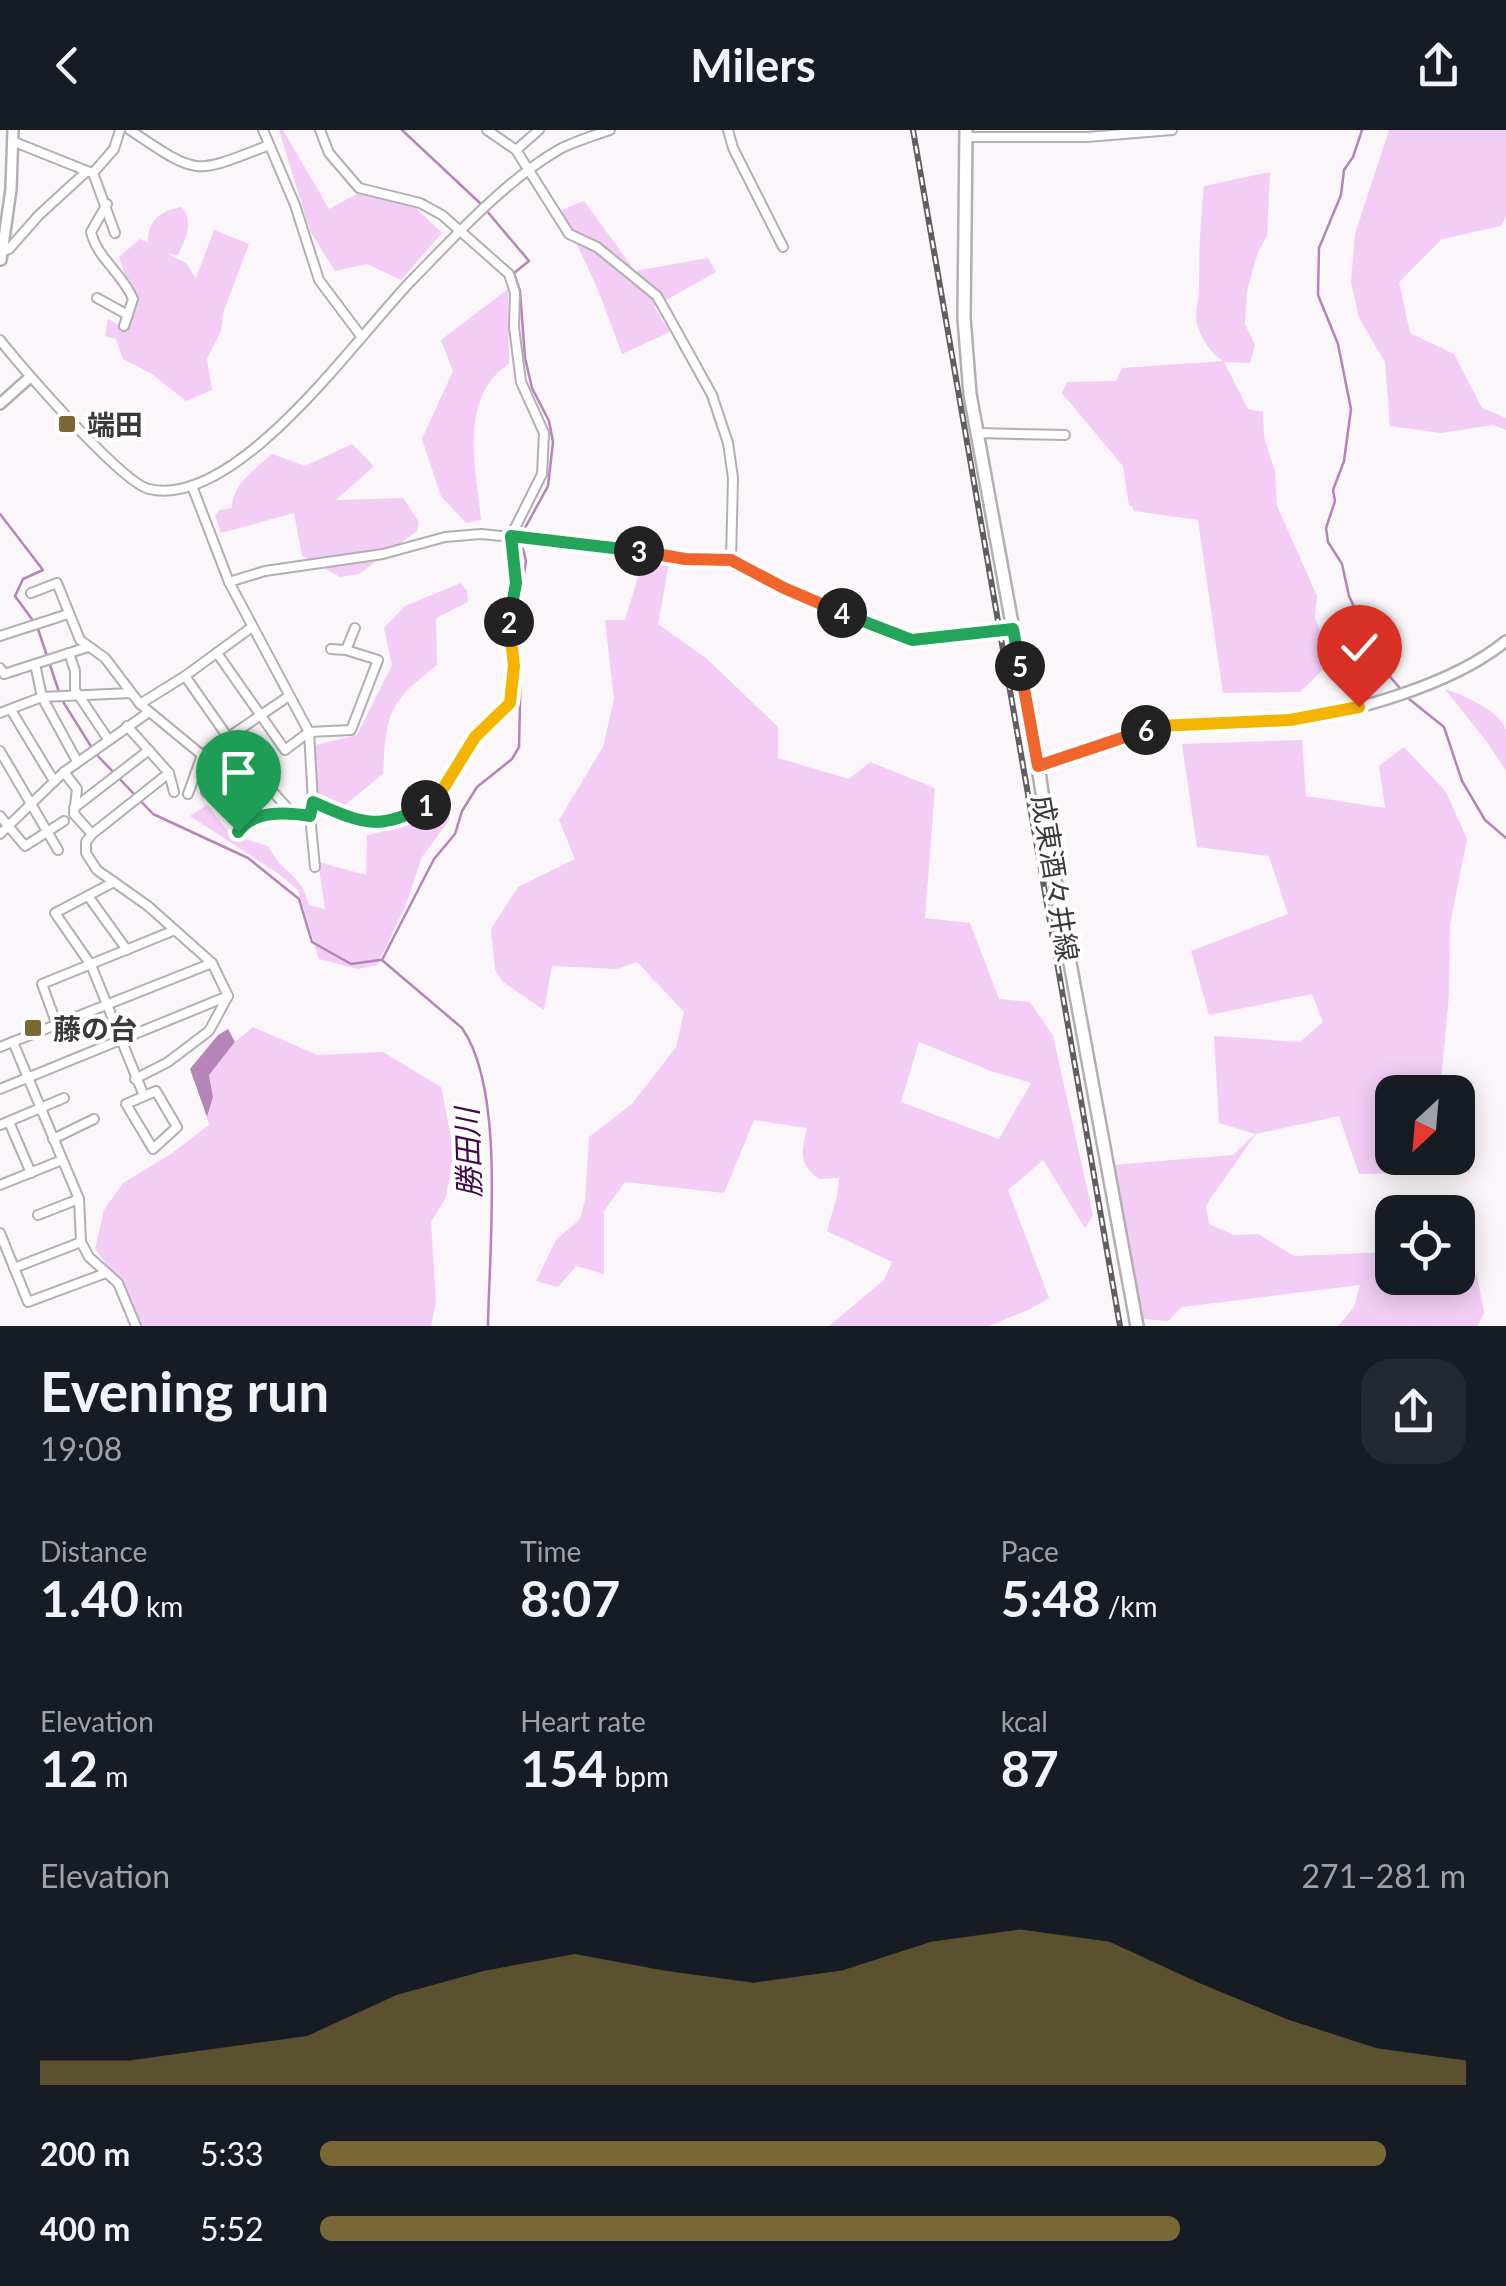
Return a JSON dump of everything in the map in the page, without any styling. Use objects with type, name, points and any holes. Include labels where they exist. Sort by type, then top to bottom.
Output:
[{"type":"main road","name":"成東酒々井線","points":[[966,133],[964,318],[970,394],[1137,1326]]},
{"type":"street","points":[[1,258],[39,215],[114,149],[120,130]]},
{"type":"street","points":[[130,130],[176,160],[202,169],[268,145]]},
{"type":"street","points":[[263,130],[319,280],[361,336]]},
{"type":"street","points":[[313,802],[358,821],[383,824],[419,810],[441,792],[475,737],[510,703],[514,666],[508,626],[516,583],[511,536],[542,474],[544,433],[522,382],[514,327],[515,293],[509,274],[462,230],[420,203],[359,188],[329,153],[320,130]]},
{"type":"street","points":[[487,130],[516,150],[569,234],[596,247],[657,296],[712,395],[728,442],[733,478],[731,560]]},
{"type":"street","points":[[516,150],[539,130]]},
{"type":"street","points":[[0,340],[29,378],[135,483],[159,490],[192,486],[280,429],[462,230],[531,170],[565,146],[610,130]]},
{"type":"street","points":[[728,130],[733,148],[783,247]]},
{"type":"street","points":[[966,133],[1172,130]]},
{"type":"street","points":[[1,258],[11,189],[13,136],[90,172],[107,204],[115,234]]},
{"type":"street","points":[[107,204],[91,232],[96,248],[129,288],[133,300],[124,326]]},
{"type":"street","points":[[97,298],[128,315]]},
{"type":"street","points":[[0,404],[29,378]]},
{"type":"street","points":[[977,433],[1065,435]]},
{"type":"street","points":[[192,486],[229,582],[309,732],[315,867]]},
{"type":"street","points":[[229,582],[265,571],[383,554],[445,537],[481,534],[685,559],[731,560],[784,588],[912,640],[1013,629]]},
{"type":"street","points":[[32,593],[57,583],[80,640],[105,658],[140,704],[202,755]]},
{"type":"street","points":[[0,636],[68,614]]},
{"type":"street","points":[[140,704],[252,627]]},
{"type":"street","points":[[346,650],[355,628]]},
{"type":"street","points":[[1038,766],[1158,726],[1290,720],[1359,707],[1458,672],[1484,659],[1506,641]]},
{"type":"street","points":[[0,668],[4,674],[88,647]]},
{"type":"street","points":[[217,653],[285,750],[309,732],[350,730],[378,660],[331,649]]},
{"type":"street","points":[[70,653],[78,695],[108,740]]},
{"type":"street","points":[[35,664],[42,697],[77,761]]},
{"type":"street","points":[[185,676],[227,736]]},
{"type":"street","points":[[0,713],[42,697],[131,692]]},
{"type":"street","points":[[188,794],[202,755],[289,696]]},
{"type":"street","points":[[11,710],[54,781]]},
{"type":"street","points":[[4,831],[77,761],[149,712]]},
{"type":"street","points":[[127,726],[169,772],[174,792]]},
{"type":"street","points":[[0,750],[58,850]]},
{"type":"street","points":[[74,808],[149,750]]},
{"type":"street","points":[[206,792],[248,763],[291,812]]},
{"type":"street","points":[[64,772],[77,789],[74,814],[92,834]]},
{"type":"street","points":[[169,772],[92,834],[86,842],[86,853],[97,870],[212,964],[228,996]]},
{"type":"street","points":[[222,781],[255,817]]},
{"type":"street","points":[[238,832],[255,817],[291,812],[310,816]]},
{"type":"street","points":[[0,816],[4,831],[25,846],[64,821]]},
{"type":"street","points":[[114,882],[54,913],[91,965],[144,1096]]},
{"type":"street","points":[[88,896],[127,950]]},
{"type":"street","points":[[57,1025],[42,984],[175,930]]},
{"type":"street","points":[[6,1045],[212,964]]},
{"type":"street","points":[[0,1089],[228,996]]},
{"type":"street","points":[[136,1079],[168,1062],[209,1031],[228,996]]},
{"type":"street","points":[[0,1033],[28,1079],[79,1199],[80,1242],[89,1257],[118,1283],[136,1326]]},
{"type":"street","points":[[156,1091],[177,1127],[153,1149],[126,1104],[144,1096],[156,1091]]},
{"type":"street","points":[[31,1172],[5,1123],[64,1098]]},
{"type":"street","points":[[54,1138],[94,1119]]},
{"type":"street","points":[[1,1183],[62,1160]]},
{"type":"street","points":[[38,1216],[79,1199]]},
{"type":"street","points":[[0,1234],[28,1302],[106,1273]]},
{"type":"street","points":[[14,1268],[80,1242]]},
{"type":"shaded area","points":[[279,130],[283,130],[329,209],[359,193],[410,202],[442,233],[401,280],[367,264],[335,271],[310,231]]},
{"type":"shaded area","points":[[1389,130],[1506,130],[1506,217],[1501,226],[1442,239],[1399,282],[1410,333],[1454,354],[1482,408],[1506,418],[1506,430],[1493,425],[1441,433],[1390,426],[1385,362],[1359,318],[1351,282],[1355,234]]},
{"type":"shaded area","points":[[1270,172],[1267,236],[1247,291],[1245,324],[1255,345],[1250,363],[1224,362],[1248,409],[1263,412],[1264,437],[1275,472],[1277,506],[1317,596],[1315,617],[1331,662],[1300,692],[1223,693],[1198,520],[1134,511],[1129,506],[1123,466],[1062,393],[1067,382],[1116,381],[1122,368],[1223,361],[1207,345],[1196,319],[1204,186]]},
{"type":"shaded area","points":[[584,201],[635,271],[708,258],[716,272],[654,307],[670,332],[622,354],[599,292],[561,210]]},
{"type":"shaded area","points":[[182,207],[188,219],[186,237],[178,255],[167,254],[186,263],[196,278],[214,230],[249,244],[223,313],[221,331],[207,359],[212,390],[186,401],[152,374],[123,359],[116,339],[105,336],[108,319],[128,330],[135,304],[119,257],[140,239],[148,243],[150,228],[157,218]]},
{"type":"shaded area","points":[[508,289],[509,364],[493,378],[476,414],[474,456],[481,520],[466,523],[441,496],[422,439],[453,371],[441,340]]},
{"type":"shaded area","points":[[352,444],[374,466],[336,500],[403,498],[419,522],[417,531],[359,574],[340,577],[302,556],[294,513],[221,533],[215,516],[219,510],[232,508],[240,484],[272,454],[305,466]]},
{"type":"shaded area","points":[[643,560],[669,563],[658,624],[707,659],[778,727],[778,758],[849,779],[870,762],[935,788],[925,918],[970,923],[999,999],[1030,1002],[1053,1036],[1093,1215],[1085,1228],[1043,1160],[1008,1190],[1049,1298],[989,1326],[829,1326],[884,1280],[892,1262],[827,1231],[839,1178],[819,1179],[807,1167],[803,1150],[807,1128],[754,1120],[724,1193],[625,1182],[604,1211],[604,1274],[576,1266],[558,1287],[536,1281],[556,1240],[580,1219],[589,1137],[632,1104],[676,1047],[684,1012],[637,962],[617,969],[552,966],[544,1010],[502,981],[495,969],[491,929],[518,887],[575,859],[559,820],[603,747],[614,699],[605,620],[625,620]],"holes":[[[919,1042],[1031,1083],[999,1139],[901,1102]]]},
{"type":"shaded area","points":[[461,583],[468,602],[436,618],[437,665],[408,690],[393,711],[383,774],[345,805],[316,793],[316,745],[357,735],[392,665],[384,628],[405,606]]},
{"type":"shaded area","points":[[1445,689],[1480,704],[1502,723],[1506,730],[1506,771],[1487,742]]},
{"type":"shaded area","points":[[1302,740],[1306,796],[1385,808],[1379,766],[1404,747],[1446,792],[1467,839],[1450,924],[1442,1075],[1375,1075],[1375,1174],[1359,1174],[1339,1116],[1256,1134],[1206,1207],[1209,1224],[1234,1235],[1258,1234],[1294,1256],[1375,1253],[1375,1295],[1475,1295],[1475,1274],[1484,1313],[1478,1326],[1338,1326],[1354,1307],[1360,1285],[1182,1307],[1168,1321],[1142,1319],[1132,1305],[1128,1253],[1113,1165],[1233,1155],[1255,1134],[1219,1123],[1214,1036],[1300,1042],[1323,1022],[1312,994],[1209,1015],[1191,951],[1288,914],[1269,856],[1197,847],[1182,744]]},
{"type":"shaded area","points":[[418,795],[450,810],[449,820],[422,857],[405,907],[377,965],[358,969],[319,959],[298,890],[190,816],[207,805],[231,835],[268,846],[301,886],[309,905],[325,909],[318,862],[366,875],[367,835],[380,832]]},
{"type":"shaded area","points":[[253,1027],[317,1055],[383,1052],[441,1087],[454,1152],[446,1197],[431,1222],[436,1302],[431,1326],[139,1326],[115,1276],[95,1249],[104,1210],[123,1183],[209,1125],[207,1117],[213,1097],[209,1075],[235,1042]]},
{"type":"shaded area","points":[[228,1029],[235,1042],[209,1075],[213,1097],[207,1117],[190,1069],[218,1035]]},
{"type":"waterway","points":[[402,130],[481,204]]},
{"type":"waterway","points":[[1362,130],[1344,170],[1341,195],[1319,248],[1318,295],[1338,344],[1351,409],[1344,461],[1333,490],[1335,501],[1326,528],[1328,542],[1342,564],[1356,611],[1359,640],[1409,699],[1444,727],[1462,781],[1485,820],[1506,838]]},
{"type":"waterway","points":[[382,960],[434,859],[455,834],[462,811],[477,787],[512,759],[519,747],[521,659],[516,625],[526,561],[522,545],[525,528],[548,486],[553,442],[525,358],[520,291],[514,273],[529,261],[486,210]]},
{"type":"waterway","points":[[0,514],[43,570],[23,579],[15,596],[34,622]]},
{"type":"waterway","points":[[38,629],[59,692]]},
{"type":"waterway","points":[[62,700],[92,748]]},
{"type":"waterway","points":[[97,755],[153,814],[248,858],[299,899],[312,942],[351,964],[380,960]]},
{"type":"waterway","name":"勝田川","points":[[383,961],[462,1028],[476,1056],[485,1090],[492,1171],[488,1326]]},
{"type":"railway","points":[[913,130],[1120,1326]]},
{"type":"place","name":"端田","points":[[67,424]]},
{"type":"place","name":"藤の台","points":[[33,1028]]},
{"type":"route","points":[[238,832],[255,817],[291,812],[310,816],[313,802],[358,821],[383,824],[432,802],[475,737],[510,703],[514,666],[508,626],[516,583],[511,536],[685,559],[731,560],[784,588],[912,640],[1013,629],[1038,766],[1158,726],[1290,720],[1359,707]]}]
